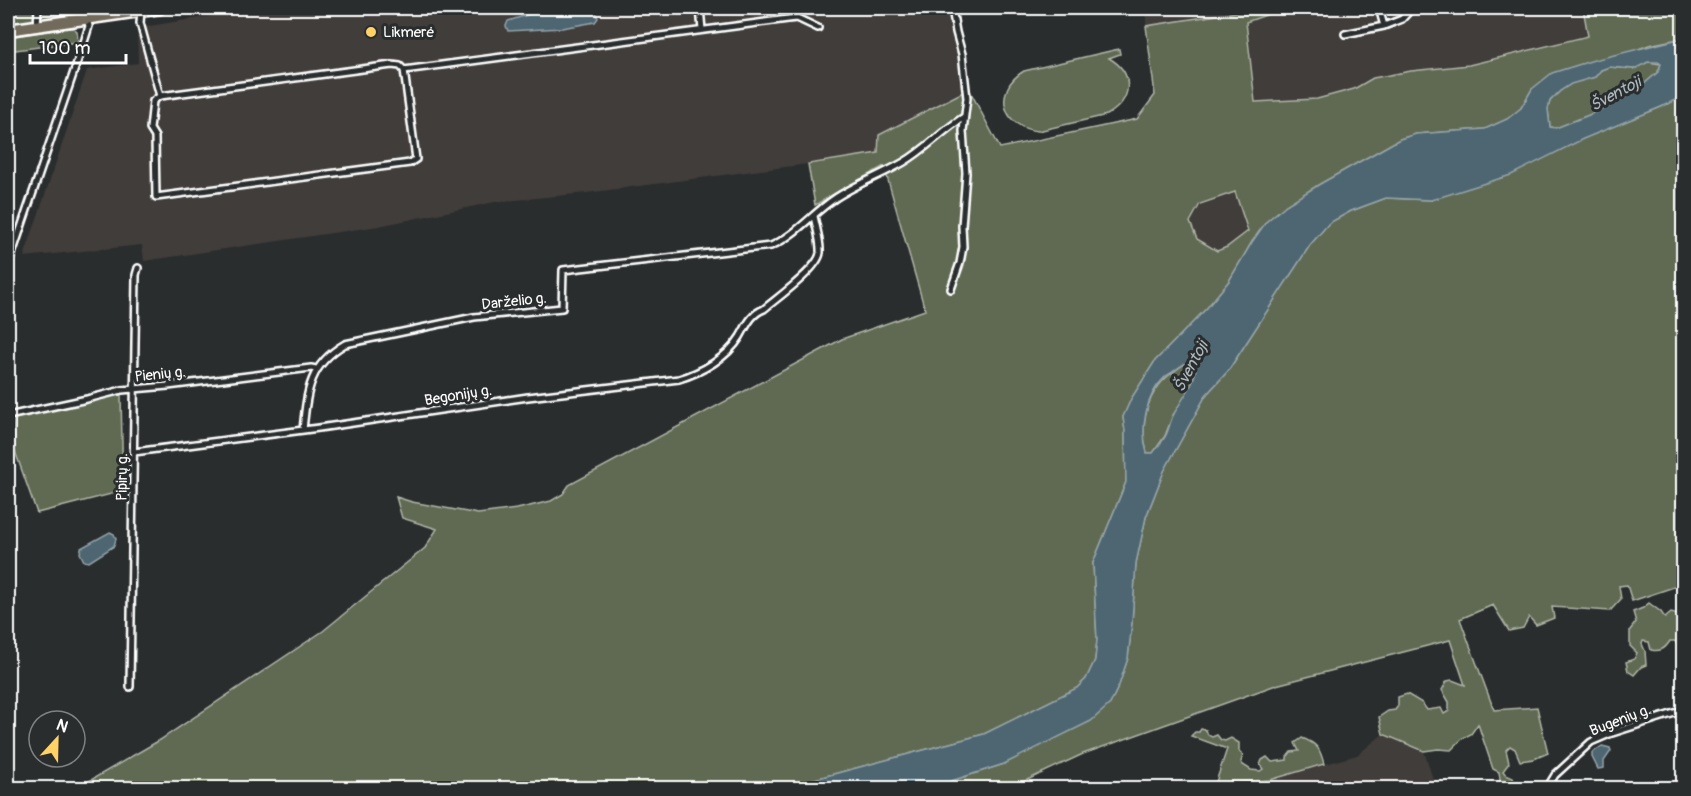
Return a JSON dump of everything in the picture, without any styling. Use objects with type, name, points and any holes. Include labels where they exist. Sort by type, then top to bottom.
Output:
[{"type":"highway","points":[[8,30],[160,8]]},
{"type":"street","points":[[38,8],[38,26]]},
{"type":"street","points":[[700,8],[702,30]]},
{"type":"street","points":[[951,289],[963,247],[962,226],[966,173],[963,131],[967,98],[962,54],[952,8]]},
{"type":"street","points":[[1379,8],[1384,26]]},
{"type":"street","points":[[1345,34],[1384,26],[1402,19],[1412,8]]},
{"type":"street","points":[[141,10],[140,23],[160,96]]},
{"type":"street","points":[[404,70],[797,18],[818,28]]},
{"type":"street","points":[[8,266],[89,27],[87,19]]},
{"type":"street","points":[[392,65],[400,66],[404,70],[416,159],[410,163],[156,197],[155,136],[150,129],[153,101],[160,96],[392,65]]},
{"type":"street","points":[[814,216],[836,198],[906,161],[964,117]]},
{"type":"street","name":"Begonijų g.","points":[[134,452],[690,376],[709,366],[731,348],[740,337],[746,324],[758,311],[764,309],[798,282],[817,263],[820,251],[814,216]]},
{"type":"street","name":"Darželio g.","points":[[316,369],[327,356],[345,344],[474,317],[562,308],[563,270],[763,248],[784,239],[814,216]]},
{"type":"street","name":"Pipirų g.","points":[[130,687],[133,388],[138,268]]},
{"type":"street","points":[[303,429],[310,386],[316,369]]},
{"type":"street","name":"Pienių g.","points":[[8,416],[133,388],[316,369]]},
{"type":"street","name":"Bugenių g.","points":[[1547,789],[1554,775],[1591,742],[1683,710]]},
{"type":"shaded area","points":[[260,8],[956,8],[969,89],[880,135],[878,153],[586,193],[495,202],[379,226],[144,261],[142,245],[24,257],[87,70],[138,63],[137,28]]},
{"type":"shaded area","points":[[1146,8],[1263,8],[1146,26]]},
{"type":"shaded area","points":[[1286,8],[1382,8],[1384,18],[1402,16],[1408,8],[1583,8],[1589,35],[1469,65],[1411,71],[1373,78],[1354,89],[1317,99],[1254,102],[1246,22]]},
{"type":"shaded area","points":[[1235,192],[1248,231],[1227,247],[1217,251],[1197,239],[1190,222],[1200,204]]},
{"type":"shaded area","points":[[1383,734],[1424,751],[1436,788],[1216,788],[1215,785],[1270,780],[1357,755]]},
{"type":"green space","points":[[8,8],[122,8],[8,24]]},
{"type":"green space","points":[[1263,8],[1286,8],[1246,22],[1255,102],[1317,99],[1354,89],[1373,78],[1411,71],[1469,65],[1588,36],[1583,8],[1683,8],[1683,38],[1649,45],[1532,89],[1521,108],[1508,119],[1485,129],[1416,134],[1400,139],[1286,205],[1266,222],[1229,281],[1206,309],[1155,361],[1131,399],[1123,417],[1126,482],[1093,563],[1097,640],[1095,660],[1086,679],[1077,688],[984,734],[781,788],[77,788],[160,740],[323,631],[425,548],[437,529],[402,518],[396,497],[478,514],[517,509],[551,501],[563,494],[569,485],[842,339],[925,310],[884,166],[815,205],[808,164],[878,153],[879,135],[969,89],[1000,148],[1137,119],[1155,95],[1146,26]],"holes":[[[1235,192],[1248,231],[1227,247],[1217,251],[1197,239],[1190,222],[1200,204]]]},
{"type":"green space","points":[[73,28],[77,31],[78,42],[8,51],[8,37]]},
{"type":"green space","points":[[1119,49],[1120,54],[1109,58],[1123,71],[1128,86],[1122,102],[1107,115],[1038,131],[1016,123],[1009,116],[1005,98],[1008,88],[1024,71]]},
{"type":"green space","points":[[1648,62],[1661,64],[1658,72],[1622,99],[1556,128],[1550,127],[1548,109],[1550,101],[1571,83],[1595,77],[1601,70],[1609,67],[1634,69]]},
{"type":"green space","points":[[1683,96],[1683,584],[1632,601],[1627,585],[1619,586],[1621,599],[1610,611],[1552,607],[1554,618],[1536,625],[1529,617],[1523,628],[1509,631],[1493,605],[1460,619],[1494,710],[1537,707],[1548,753],[1534,759],[1520,761],[1515,749],[1510,746],[1506,750],[1509,763],[1503,771],[1513,778],[1517,788],[1499,788],[1499,772],[1493,769],[1478,724],[1471,734],[1463,738],[1451,750],[1424,751],[1383,734],[1379,717],[1388,711],[1395,710],[1398,706],[1398,697],[1407,694],[1422,703],[1427,710],[1441,708],[1444,714],[1449,711],[1449,702],[1442,690],[1447,681],[1452,680],[1465,685],[1450,640],[1276,685],[1083,754],[1010,788],[929,788],[1004,764],[1110,704],[1128,658],[1136,563],[1146,517],[1164,471],[1206,395],[1228,371],[1310,245],[1329,223],[1351,211],[1386,198],[1431,200]]},
{"type":"green space","points":[[1197,361],[1197,370],[1189,392],[1173,415],[1165,436],[1153,453],[1147,453],[1145,420],[1156,389],[1163,380],[1181,366]]},
{"type":"green space","points":[[113,394],[121,395],[123,491],[37,513],[15,451],[12,418]]},
{"type":"green space","points":[[1649,603],[1665,618],[1671,613],[1683,616],[1683,637],[1681,638],[1683,649],[1679,648],[1675,641],[1670,641],[1662,649],[1651,650],[1649,642],[1643,641],[1646,665],[1634,675],[1628,671],[1626,662],[1634,659],[1637,653],[1630,646],[1630,630],[1636,622],[1633,612]]},
{"type":"green space","points":[[1201,729],[1206,730],[1212,737],[1217,735],[1225,741],[1231,738],[1239,743],[1239,751],[1243,755],[1241,762],[1251,770],[1263,769],[1260,765],[1267,757],[1272,762],[1287,760],[1291,752],[1299,751],[1295,743],[1302,738],[1312,742],[1318,748],[1324,764],[1270,780],[1215,785],[1227,749],[1191,736]]},
{"type":"water","points":[[565,8],[595,8],[598,18],[595,22],[562,28],[508,31],[506,26],[508,21],[533,13]]},
{"type":"water","points":[[1683,38],[1683,96],[1583,139],[1511,175],[1431,200],[1386,198],[1351,211],[1329,223],[1310,245],[1228,371],[1206,395],[1164,471],[1146,517],[1136,563],[1128,658],[1110,704],[1091,721],[1004,764],[929,788],[781,788],[984,734],[1077,688],[1086,679],[1095,660],[1097,640],[1093,563],[1126,482],[1123,417],[1131,399],[1155,361],[1206,309],[1229,281],[1266,222],[1286,205],[1400,139],[1416,134],[1485,129],[1507,119],[1521,108],[1532,89],[1552,73]],"holes":[[[1648,62],[1661,64],[1658,72],[1622,99],[1556,128],[1550,127],[1548,109],[1550,101],[1560,91],[1571,84],[1595,77],[1601,70],[1609,67],[1634,69]],[[1196,361],[1195,376],[1165,437],[1153,453],[1147,453],[1144,424],[1152,394],[1165,377],[1185,364]]]},
{"type":"water","points":[[110,532],[116,539],[114,546],[89,562],[84,561],[80,553],[81,548]]},
{"type":"water","points":[[1602,746],[1610,748],[1611,751],[1604,761],[1604,768],[1598,769],[1592,753]]},
{"type":"place","name":"Likmerė","points":[[371,32]]},
{"type":"water label","name":"Šventoji","points":[[1615,93]]},
{"type":"water label","name":"Šventoji","points":[[1190,366]]}]
